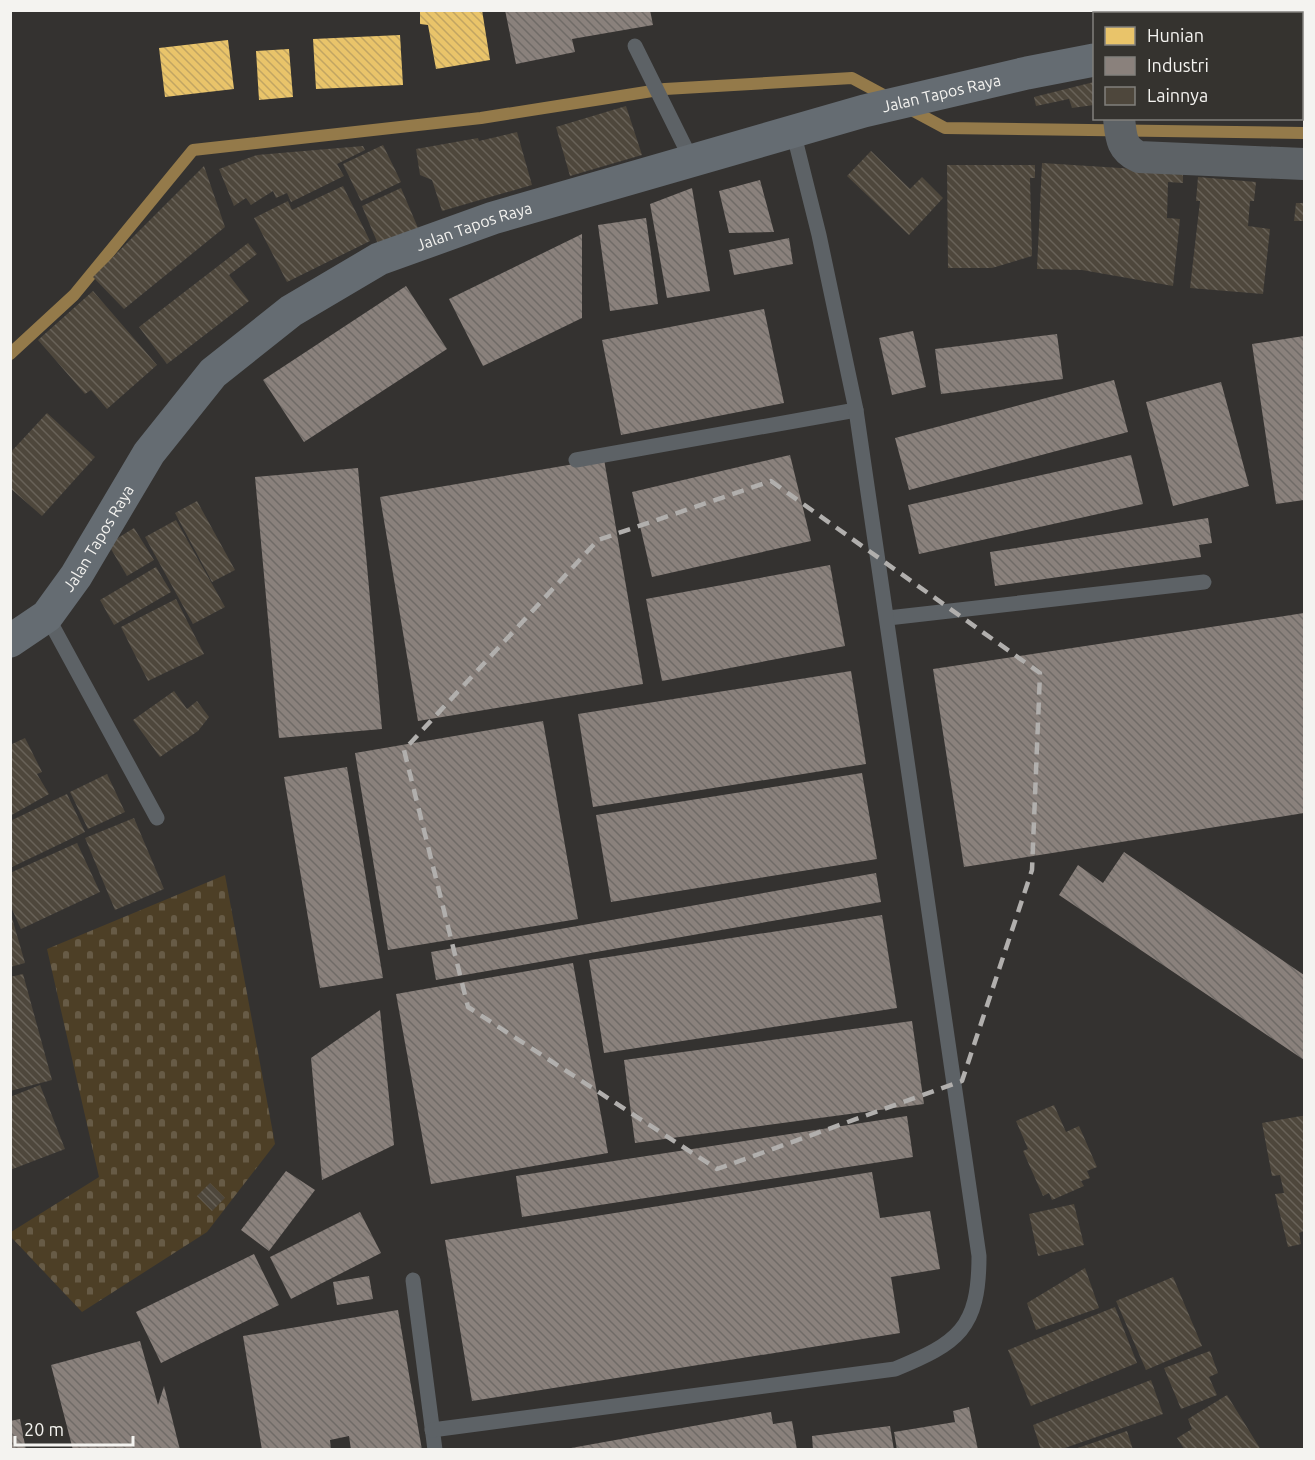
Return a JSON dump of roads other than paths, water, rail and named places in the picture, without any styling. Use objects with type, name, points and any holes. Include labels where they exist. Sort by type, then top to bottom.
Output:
[{"type":"main road","name":"Jalan Tapos Raya","points":[[10,641],[47,616],[76,576],[149,453],[213,373],[291,311],[380,259],[493,218],[864,111],[1027,73],[1093,60]]},
{"type":"street","points":[[1121,131],[1129,153],[1139,158],[1305,164]]},
{"type":"lane","points":[[635,46],[692,161]]},
{"type":"lane","points":[[432,1430],[895,1369],[937,1352],[956,1338],[971,1314],[979,1282],[979,1256],[888,618],[856,410],[819,235],[793,131]]},
{"type":"lane","points":[[576,460],[856,410]]},
{"type":"lane","points":[[888,618],[1204,582]]},
{"type":"lane","points":[[47,616],[157,818]]},
{"type":"lane","points":[[413,1280],[435,1449]]},
{"type":"waterway","points":[[10,354],[74,295],[193,150],[481,118],[665,89],[852,78],[891,99]]},
{"type":"waterway","points":[[906,107],[945,128],[1304,133]]}]
